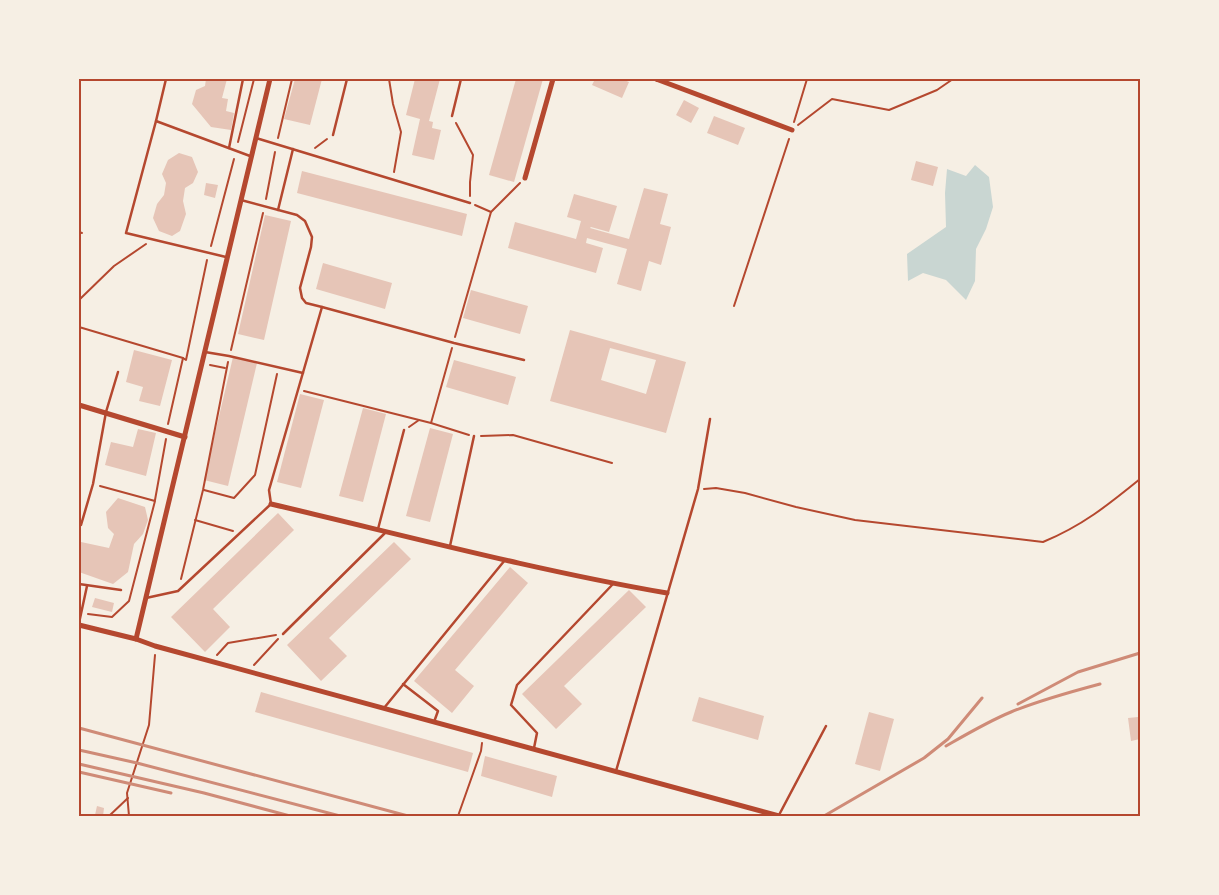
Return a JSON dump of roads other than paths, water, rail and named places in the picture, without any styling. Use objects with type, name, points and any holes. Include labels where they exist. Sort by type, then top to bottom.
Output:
[{"type":"street","points":[[136,639],[270,79]]},
{"type":"street","points":[[525,178],[553,79]]},
{"type":"street","points":[[656,79],[792,130]]},
{"type":"street","points":[[79,405],[185,437]]},
{"type":"street","points":[[271,504],[506,560],[613,584],[667,593]]},
{"type":"street","points":[[79,624],[779,816]]},
{"type":"lane","points":[[166,79],[126,233],[228,257]]},
{"type":"lane","points":[[229,148],[243,79]]},
{"type":"lane","points":[[333,135],[347,79]]},
{"type":"lane","points":[[452,116],[461,79]]},
{"type":"lane","points":[[156,122],[252,157]]},
{"type":"lane","points":[[256,138],[470,203]]},
{"type":"lane","points":[[278,210],[293,149]]},
{"type":"lane","points":[[241,200],[297,215],[305,221],[312,237],[300,288],[300,294],[306,303],[524,360]]},
{"type":"lane","points":[[146,598],[178,591],[271,504],[269,490],[322,307]]},
{"type":"lane","points":[[205,352],[303,374]]},
{"type":"lane","points":[[79,525],[81,525],[93,484],[106,412],[118,372]]},
{"type":"lane","points":[[616,772],[698,489],[710,419]]},
{"type":"lane","points":[[378,529],[404,430]]},
{"type":"lane","points":[[450,546],[474,436]]},
{"type":"lane","points":[[283,634],[387,531]]},
{"type":"lane","points":[[384,708],[506,560]]},
{"type":"lane","points":[[79,584],[122,590]]},
{"type":"lane","points":[[534,749],[537,733],[511,705],[517,685],[613,584]]},
{"type":"lane","points":[[79,624],[87,586]]},
{"type":"lane","points":[[403,684],[438,711],[434,722]]},
{"type":"lane","points":[[779,816],[826,726]]},
{"type":"railway","points":[[1018,704],[1078,672],[1140,653]]},
{"type":"railway","points":[[946,746],[1011,712],[1066,693],[1100,684]]},
{"type":"railway","points":[[824,816],[924,758],[948,739],[982,698]]},
{"type":"railway","points":[[79,728],[408,816]]},
{"type":"railway","points":[[79,750],[137,763],[340,816]]},
{"type":"railway","points":[[79,764],[204,793],[290,816]]},
{"type":"railway","points":[[79,772],[171,793]]}]
